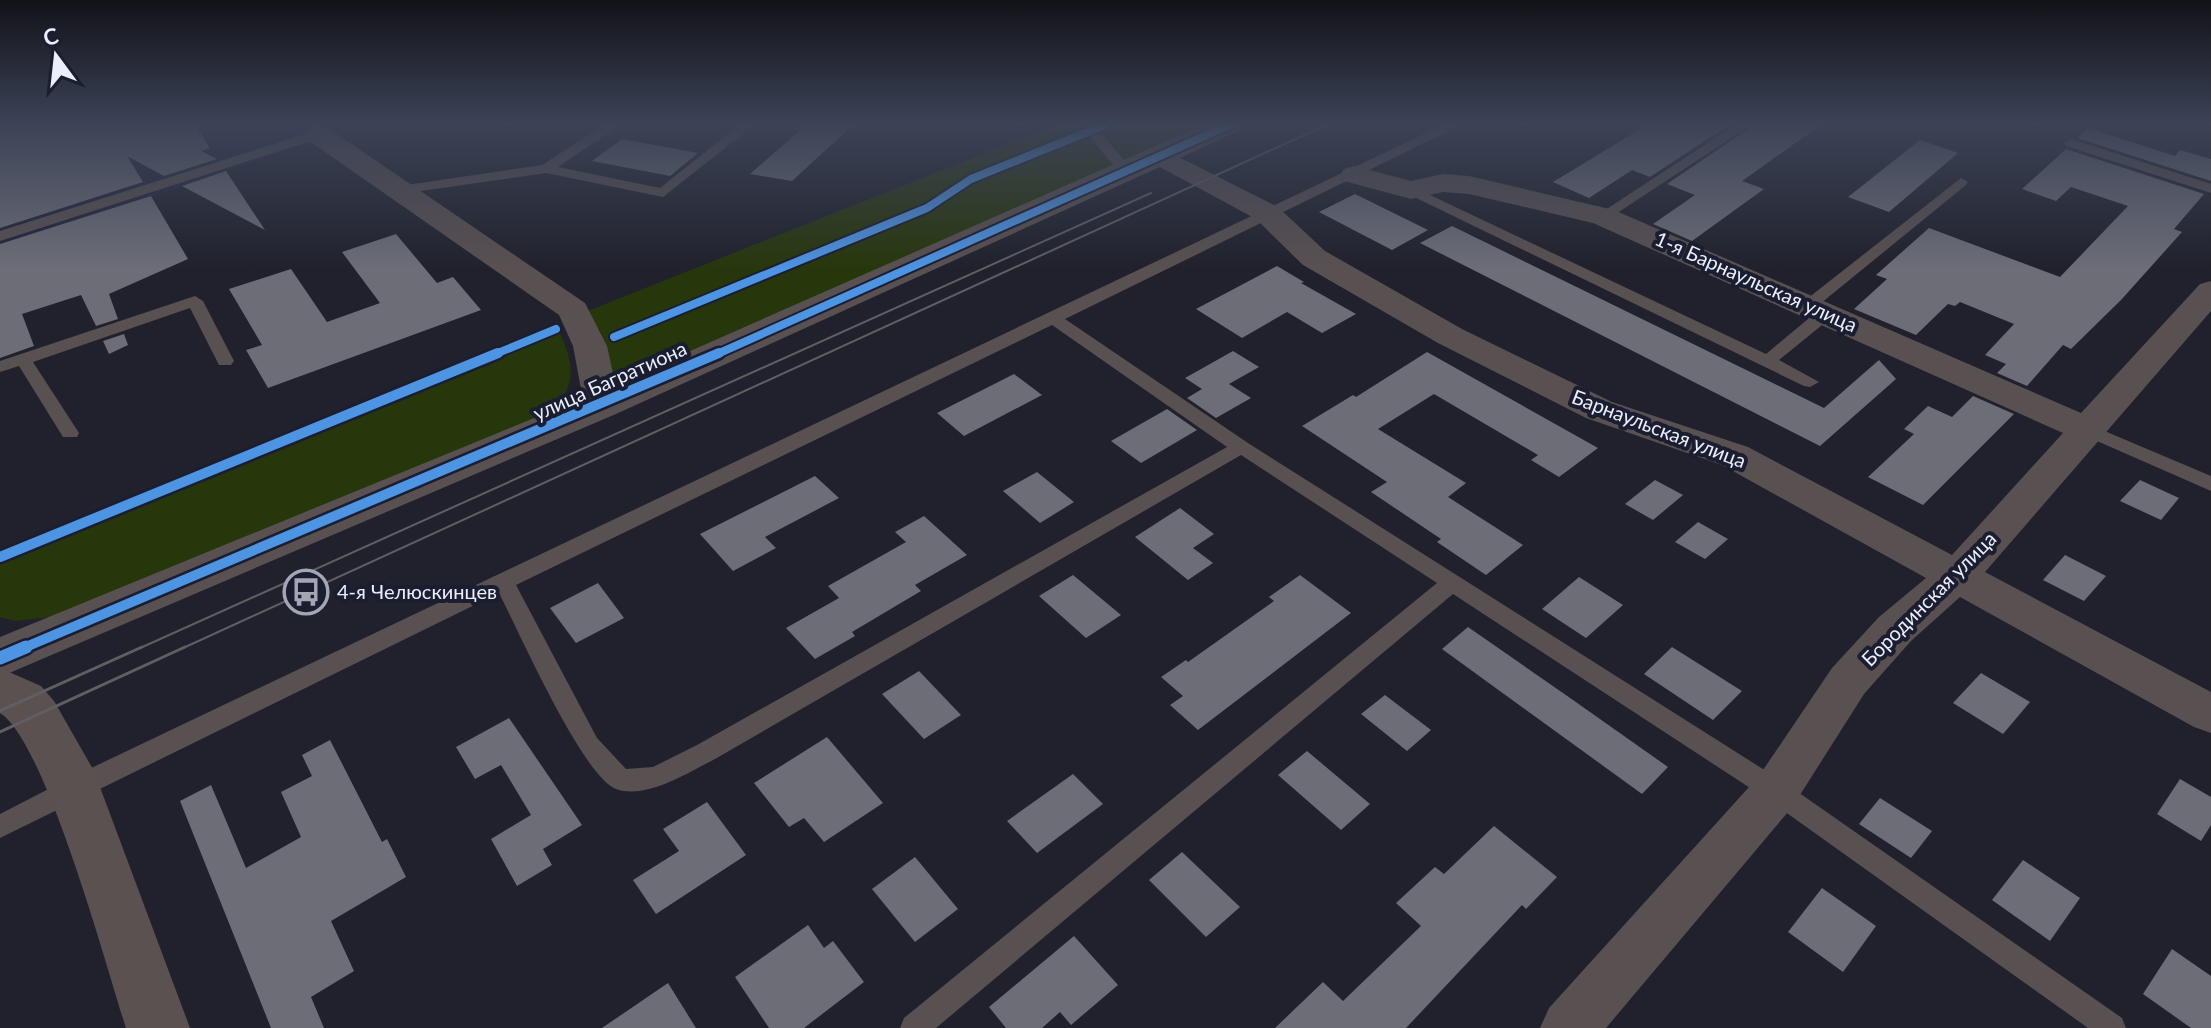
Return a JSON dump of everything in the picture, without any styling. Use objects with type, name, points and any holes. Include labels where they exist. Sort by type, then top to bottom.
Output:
[{"type":"main road","points":[[0,688],[23,701],[36,716],[75,787],[158,1028]]},
{"type":"street","points":[[375,173],[573,310],[590,346],[602,405]]},
{"type":"street","name":"улица Багратиона","points":[[0,658],[602,405],[1120,173]]},
{"type":"street","name":"Барнаульская улица","points":[[1167,173],[1267,213],[1314,258],[1450,336],[1599,410],[1735,456],[2211,714]]},
{"type":"street","points":[[1354,175],[1411,190]]},
{"type":"street","name":"1-я Барнаульская улица","points":[[1411,190],[1443,183],[1469,185],[1603,216],[2088,430]]},
{"type":"street","name":"Бородинская улица","points":[[1569,1028],[1776,791],[1848,681],[1895,629],[1957,576],[2211,291]]},
{"type":"lane","points":[[0,236],[186,173]]},
{"type":"lane","points":[[400,190],[518,173]]},
{"type":"lane","points":[[565,173],[663,193],[688,173]]},
{"type":"lane","points":[[0,827],[75,787],[1267,213],[1358,173]]},
{"type":"lane","points":[[1603,216],[1670,173]]},
{"type":"lane","points":[[2162,173],[2211,189]]},
{"type":"lane","points":[[1768,361],[1818,309],[1961,182]]},
{"type":"lane","points":[[1411,190],[1810,382]]},
{"type":"lane","points":[[0,367],[195,301],[225,361]]},
{"type":"lane","points":[[1053,318],[1241,447],[1450,584],[1776,791],[2112,1028]]},
{"type":"lane","points":[[23,359],[70,433]]},
{"type":"lane","points":[[2088,430],[2211,484]]},
{"type":"lane","points":[[503,581],[589,745],[620,780],[656,777],[706,752],[1241,447]]},
{"type":"lane","points":[[914,1028],[1450,584]]},
{"type":"shaded area","points":[[0,173],[223,173],[81,221],[0,243]]},
{"type":"green space","points":[[935,173],[1107,173],[622,380],[609,377],[600,331],[585,312]]},
{"type":"green space","points":[[557,326],[571,369],[568,388],[555,410],[50,617],[15,621],[0,617],[0,552]]},
{"type":"building","points":[[0,173],[137,173],[143,182],[0,228]]},
{"type":"building","points":[[227,173],[265,230],[182,186]]},
{"type":"building","points":[[751,173],[801,173],[792,181]]},
{"type":"building","points":[[1568,173],[1627,173],[1589,198],[1553,182]]},
{"type":"building","points":[[1683,173],[1753,173],[1742,181],[1764,189],[1692,241],[1653,224],[1695,195],[1667,184]]},
{"type":"building","points":[[1878,173],[1935,173],[1889,212],[1848,197]]},
{"type":"building","points":[[2040,173],[2140,173],[2204,194],[2174,229],[2182,232],[2121,300],[2071,349],[2063,345],[2027,386],[1997,373],[2006,364],[1985,355],[2014,324],[1960,302],[1955,306],[1948,304],[1916,335],[1854,309],[1887,279],[1876,275],[1929,228],[2060,277],[2128,206],[2071,187],[2056,201],[2022,189]]},
{"type":"building","points":[[2186,173],[2211,173],[2211,181]]},
{"type":"building","points":[[1355,194],[1428,230],[1392,250],[1319,212]]},
{"type":"building","points":[[151,196],[188,259],[109,294],[118,319],[96,326],[81,295],[22,314],[34,346],[0,358],[0,244]]},
{"type":"building","points":[[1452,226],[1824,408],[1879,360],[1896,379],[1820,446],[1420,243]]},
{"type":"building","points":[[396,234],[437,283],[453,277],[481,310],[268,388],[246,350],[262,345],[229,289],[291,269],[327,322],[380,303],[342,252]]},
{"type":"building","points":[[1277,266],[1356,314],[1322,333],[1287,312],[1242,338],[1196,309]]},
{"type":"building","points":[[124,334],[128,345],[109,354],[103,341]]},
{"type":"building","points":[[1233,351],[1259,367],[1229,384],[1251,398],[1216,418],[1187,398],[1202,389],[1185,378]]},
{"type":"building","points":[[1427,352],[1598,448],[1559,477],[1531,460],[1538,455],[1434,394],[1378,429],[1466,483],[1448,497],[1523,545],[1486,575],[1437,542],[1441,539],[1371,492],[1387,482],[1302,426],[1353,395],[1356,397]]},
{"type":"building","points":[[1014,374],[1042,395],[964,436],[937,413]]},
{"type":"building","points":[[1973,396],[2014,414],[1923,505],[1868,477],[1914,434],[1904,429],[1928,406],[1952,417]]},
{"type":"building","points":[[1167,409],[1197,430],[1141,463],[1111,441]]},
{"type":"building","points":[[1037,472],[1074,502],[1040,523],[1003,491]]},
{"type":"building","points":[[815,476],[839,498],[765,537],[776,548],[733,571],[700,534]]},
{"type":"building","points":[[1655,480],[1683,495],[1653,520],[1625,504]]},
{"type":"building","points":[[2140,480],[2179,498],[2161,520],[2120,501]]},
{"type":"building","points":[[1180,508],[1214,534],[1193,548],[1213,563],[1188,580],[1135,537]]},
{"type":"building","points":[[924,516],[967,555],[915,585],[921,591],[852,632],[855,636],[815,659],[786,628],[839,598],[828,586],[906,542],[895,532]]},
{"type":"building","points":[[1698,522],[1728,539],[1705,559],[1675,542]]},
{"type":"building","points":[[2065,555],[2106,576],[2084,601],[2043,580]]},
{"type":"building","points":[[1073,575],[1121,615],[1086,638],[1039,596]]},
{"type":"building","points":[[1300,575],[1351,613],[1198,730],[1170,705],[1183,696],[1161,677],[1186,660],[1188,662],[1274,601],[1269,597]]},
{"type":"building","points":[[1579,577],[1623,605],[1586,638],[1542,609]]},
{"type":"building","points":[[598,583],[624,618],[576,643],[550,608]]},
{"type":"building","points":[[1468,627],[1668,767],[1642,794],[1442,649]]},
{"type":"building","points":[[1672,647],[1742,691],[1713,720],[1644,674]]},
{"type":"building","points":[[919,671],[961,715],[924,739],[882,694]]},
{"type":"building","points":[[1981,673],[2030,702],[2003,734],[1953,703]]},
{"type":"building","points":[[1385,695],[1431,730],[1407,751],[1361,714]]},
{"type":"building","points":[[509,718],[582,825],[543,849],[552,865],[517,886],[491,839],[531,815],[501,765],[475,779],[456,747]]},
{"type":"building","points":[[827,737],[883,803],[824,842],[804,818],[789,827],[754,783]]},
{"type":"building","points":[[330,740],[382,842],[387,839],[406,877],[331,921],[354,971],[311,997],[324,1028],[271,1028],[180,801],[211,785],[246,868],[301,837],[281,792],[312,776],[302,755]]},
{"type":"building","points":[[1307,751],[1370,804],[1341,830],[1278,775]]},
{"type":"building","points":[[1073,774],[1103,804],[1037,853],[1007,821]]},
{"type":"building","points":[[2180,779],[2211,797],[2211,825],[2201,841],[2157,814]]},
{"type":"building","points":[[1880,798],[1932,831],[1911,858],[1859,824]]},
{"type":"building","points":[[707,802],[746,855],[656,914],[633,880],[679,851],[663,829]]},
{"type":"building","points":[[1494,826],[1557,877],[1526,909],[1522,905],[1406,1028],[1275,1028],[1323,982],[1343,1001],[1421,926],[1396,903],[1435,867],[1444,874]]},
{"type":"building","points":[[1182,852],[1240,907],[1206,937],[1149,880]]},
{"type":"building","points":[[915,857],[958,909],[915,942],[872,889]]},
{"type":"building","points":[[2023,860],[2080,898],[2050,941],[1992,900]]},
{"type":"building","points":[[1822,888],[1876,926],[1843,972],[1788,932]]},
{"type":"building","points":[[808,925],[824,948],[833,941],[864,982],[804,1028],[769,1028],[735,977]]},
{"type":"building","points":[[1074,936],[1118,985],[1071,1025],[1060,1012],[1042,1028],[1006,1028],[989,1007]]},
{"type":"building","points":[[2172,949],[2211,976],[2211,1028],[2191,1028],[2143,994]]},
{"type":"building","points":[[668,983],[696,1028],[602,1028]]},
{"type":"tram line","points":[[181,649],[1221,173]]},
{"type":"tram line","points":[[138,649],[1151,193]]},
{"type":"tram line","points":[[0,711],[142,647]]},
{"type":"tram line","points":[[0,732],[185,647]]},
{"type":"cycle path","points":[[614,337],[927,208],[971,179],[986,173]]},
{"type":"cycle path","points":[[0,658],[602,405],[1122,173]]},
{"type":"cycle path","points":[[0,557],[556,329]]},
{"type":"place","name":"4-я Челюскинцев","points":[[306,592]]}]
